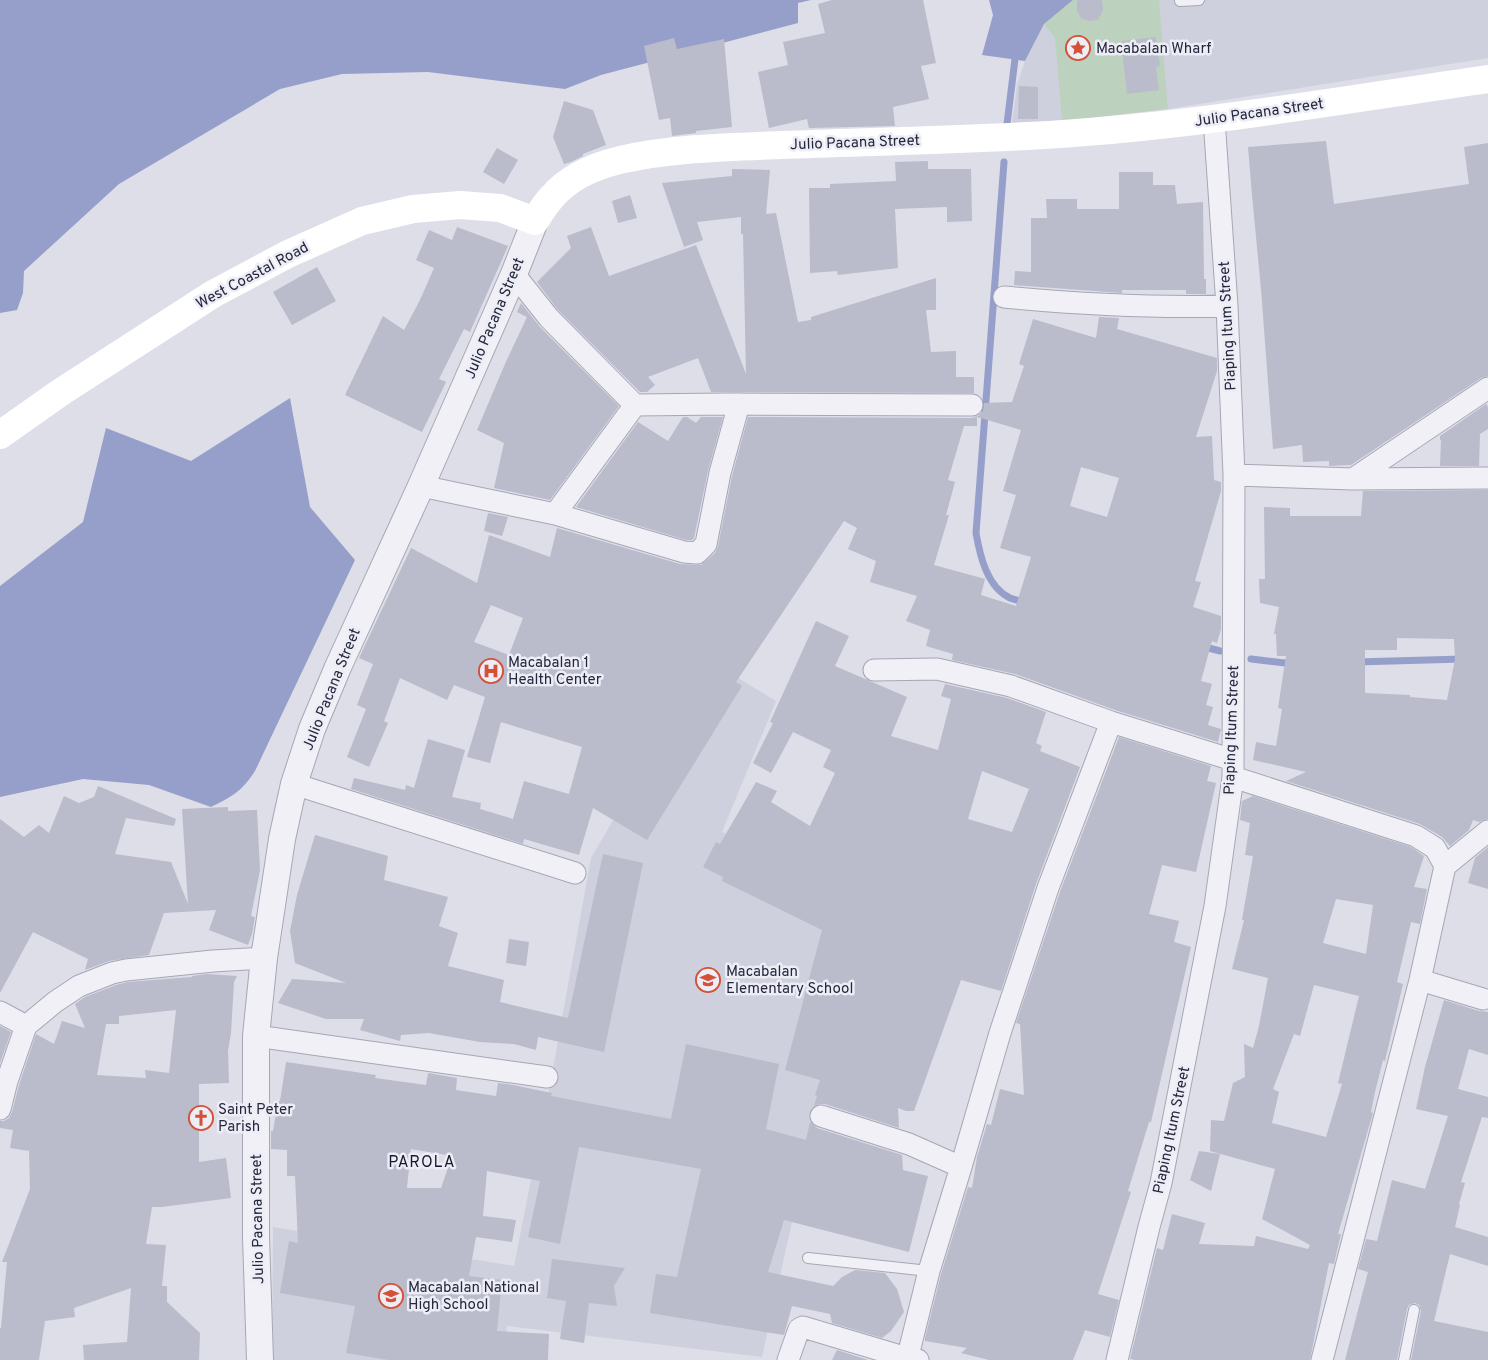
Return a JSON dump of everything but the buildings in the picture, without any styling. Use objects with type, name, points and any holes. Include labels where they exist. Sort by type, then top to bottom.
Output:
[{"type":"main road","name":"Julio Pacana Street","points":[[535,221],[552,196],[573,179],[595,167],[646,155],[724,148],[1062,134],[1214,120],[1488,79]]},
{"type":"main road","name":"West Coastal Road","points":[[0,435],[61,392],[213,294],[288,254],[362,221],[413,209],[460,204],[500,208],[535,221]]},
{"type":"street","name":"Piaping Itum Street","points":[[1117,1360],[1161,1183],[1216,906],[1233,768],[1234,475],[1227,306],[1214,120]]},
{"type":"street","name":"Julio Pacana Street","points":[[260,1360],[256,1237],[256,1036],[264,958],[282,839],[294,784],[312,729],[338,667],[421,486],[514,274],[535,221]]},
{"type":"street","points":[[514,274],[549,318],[635,405],[972,405]]},
{"type":"street","points":[[1004,297],[1171,308],[1227,306]]},
{"type":"street","points":[[1353,478],[1488,388]]},
{"type":"street","points":[[421,486],[556,514],[684,552],[697,553],[706,544],[720,473],[739,404]]},
{"type":"street","points":[[556,514],[635,405]]},
{"type":"street","points":[[1234,475],[1353,478],[1488,478]]},
{"type":"street","points":[[874,670],[937,669],[1011,686],[1416,836],[1435,848],[1445,866]]},
{"type":"street","points":[[788,1360],[799,1329],[803,1327],[911,1359],[929,1271],[1000,1033],[1048,888],[1111,722]]},
{"type":"street","points":[[294,784],[575,873]]},
{"type":"street","points":[[1322,1360],[1420,980],[1445,866],[1488,831]]},
{"type":"street","points":[[0,1109],[7,1081],[26,1026],[55,1002],[79,986],[112,973],[126,970],[205,961],[264,958]]},
{"type":"street","points":[[1420,980],[1483,999]]},
{"type":"street","points":[[0,1012],[26,1026]]},
{"type":"street","points":[[256,1036],[547,1077]]},
{"type":"street","points":[[821,1116],[909,1144],[961,1167]]},
{"type":"lane","points":[[1180,2],[1199,0]]},
{"type":"lane","points":[[808,1258],[929,1271]]},
{"type":"lane","points":[[1404,1360],[1414,1310]]},
{"type":"shaded area","points":[[1073,0],[1488,0],[1488,58],[1168,109],[1062,121],[1012,124],[1017,85],[1025,61],[1044,24]]},
{"type":"shaded area","name":"Macabalan Elementary School","points":[[707,659],[776,701],[722,832],[867,892],[762,1357],[507,1326],[502,1360],[272,1360],[273,1227],[514,1266],[553,1068],[591,858]]},
{"type":"green space","points":[[1073,0],[1159,0],[1168,109],[1062,121],[1055,38],[1044,24]]},
{"type":"water","points":[[0,0],[811,0],[798,3],[798,23],[601,75],[565,89],[428,72],[342,74],[280,89],[119,184],[24,271],[23,293],[17,310],[0,313]]},
{"type":"water","points":[[989,0],[1073,0],[1044,24],[1025,61],[982,55],[993,15]]},
{"type":"water","points":[[290,398],[310,507],[355,560],[250,778],[236,793],[211,807],[149,785],[83,779],[0,797],[0,586],[83,522],[106,428],[191,461]]},
{"type":"waterway","points":[[1007,124],[1015,59]]},
{"type":"waterway","points":[[1004,162],[976,533],[982,561],[990,579],[1002,593],[1010,598],[1026,602]]},
{"type":"waterway","points":[[1201,646],[1220,651]]},
{"type":"waterway","points":[[1251,659],[1293,664]]},
{"type":"waterway","points":[[1356,662],[1463,659]]},
{"type":"place","name":"Macabalan Wharf","points":[[1078,48]]},
{"type":"place","name":"Macabalan 1 Health Center","points":[[491,671]]},
{"type":"place","name":"Macabalan Elementary School","points":[[708,980]]},
{"type":"place","name":"Saint Peter Parish","points":[[201,1118]]},
{"type":"place","name":"Macabalan National High School","points":[[391,1296]]},
{"type":"district","name":"PAROLA","points":[[422,1161]]}]
